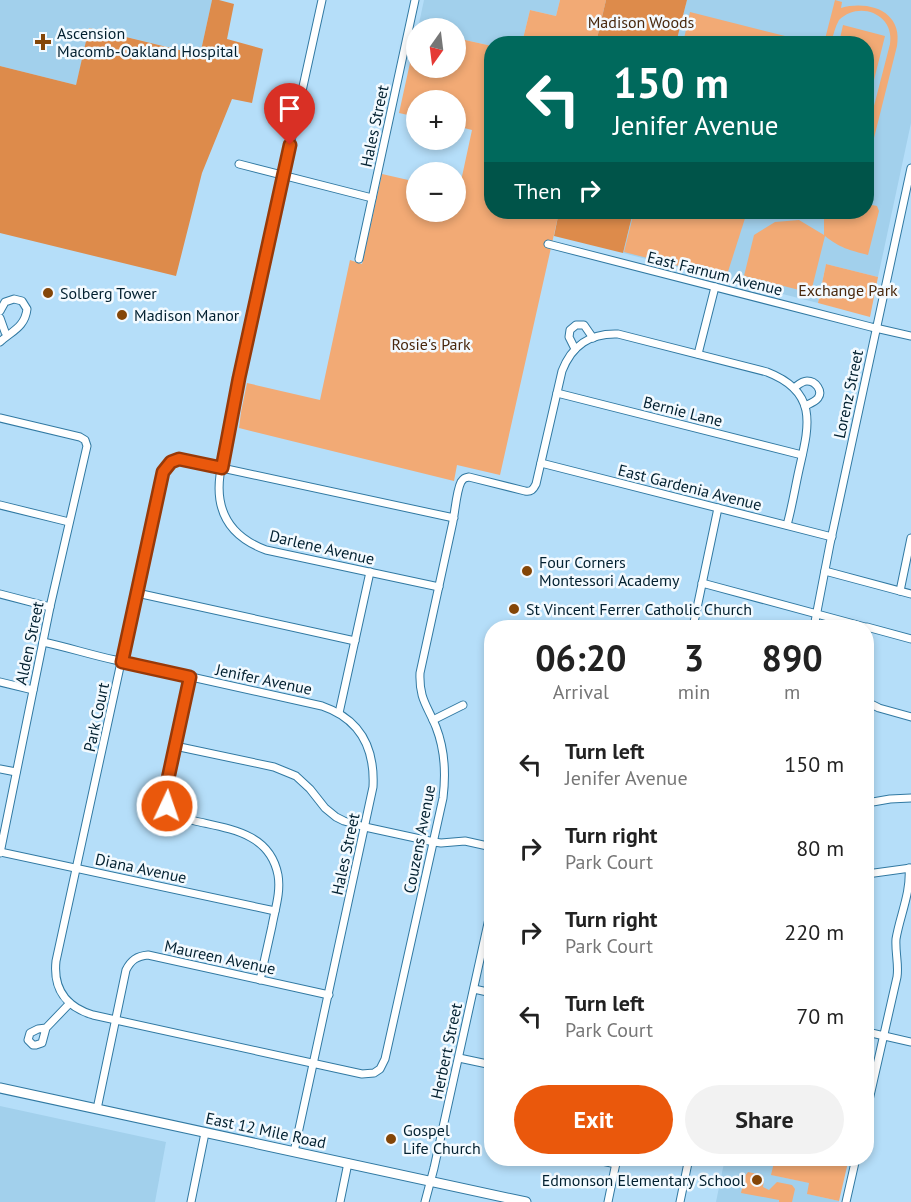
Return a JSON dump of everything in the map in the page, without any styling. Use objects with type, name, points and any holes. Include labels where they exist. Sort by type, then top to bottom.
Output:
[{"type":"main road","name":"East 12 Mile Road","points":[[0,1088],[348,1163],[506,1200],[526,1202]]},
{"type":"street","points":[[322,0],[239,378],[222,468],[454,518]]},
{"type":"street","name":"Hales Street","points":[[359,259],[415,0]]},
{"type":"street","points":[[239,164],[372,198]]},
{"type":"street","name":"Lorenz Street","points":[[815,620],[911,168]]},
{"type":"street","name":"East Farnum Avenue","points":[[548,244],[911,336]]},
{"type":"street","points":[[698,354],[715,287]]},
{"type":"street","points":[[0,311],[5,302],[14,299],[22,301],[27,309],[23,322],[15,332],[0,342]]},
{"type":"street","points":[[0,318],[8,335]]},
{"type":"street","points":[[575,349],[569,333],[576,325],[584,326],[593,338]]},
{"type":"street","points":[[541,463],[564,365],[575,349],[593,338],[618,334],[698,354],[767,372],[784,379],[800,394],[807,412],[807,428],[787,525]]},
{"type":"street","points":[[794,387],[805,381],[811,381],[817,386],[818,398],[805,406]]},
{"type":"street","name":"Bernie Lane","points":[[557,393],[802,455]]},
{"type":"street","name":"Alden Street","points":[[0,418],[80,437],[85,440],[87,446],[50,607],[0,852]]},
{"type":"street","name":"Park Court","points":[[70,1003],[61,992],[55,969],[163,472],[176,460],[222,468]]},
{"type":"street","name":"East Gardenia Avenue","points":[[541,463],[832,537]]},
{"type":"street","name":"Couzens Avenue","points":[[314,1063],[369,1074],[380,1070],[383,1064],[443,798],[445,772],[442,747],[420,690],[420,673],[460,485],[464,478],[473,477],[531,491],[536,484],[541,463]]},
{"type":"street","name":"Darlene Avenue","points":[[222,468],[219,486],[223,513],[233,528],[250,543],[266,549],[439,587]]},
{"type":"street","points":[[0,506],[69,522]]},
{"type":"street","points":[[694,620],[718,508]]},
{"type":"street","points":[[900,591],[911,538]]},
{"type":"street","points":[[825,571],[911,594]]},
{"type":"street","points":[[339,713],[370,572]]},
{"type":"street","points":[[702,583],[839,620]]},
{"type":"street","points":[[136,593],[355,641]]},
{"type":"street","points":[[0,594],[50,607]]},
{"type":"street","points":[[874,629],[911,639]]},
{"type":"street","name":"Jenifer Avenue","points":[[43,642],[122,662],[311,703],[339,713]]},
{"type":"street","points":[[190,677],[165,795],[167,806],[170,811],[182,818],[243,833],[265,848],[271,857],[279,885],[260,980]]},
{"type":"street","points":[[0,682],[33,690]]},
{"type":"street","points":[[433,720],[463,705]]},
{"type":"street","points":[[874,706],[911,717]]},
{"type":"street","name":"Hales Street","points":[[294,1152],[373,787],[372,758],[365,740],[360,732],[339,713]]},
{"type":"street","points":[[176,746],[286,771],[304,782],[325,808],[336,817],[350,823],[434,842],[465,842],[484,846]]},
{"type":"street","points":[[0,769],[16,772]]},
{"type":"street","points":[[874,802],[911,798]]},
{"type":"street","name":"Diana Avenue","points":[[0,852],[275,911]]},
{"type":"street","points":[[874,873],[910,868],[909,884],[896,940],[898,973],[874,1079]]},
{"type":"street","name":"Herbert Street","points":[[425,1202],[484,942]]},
{"type":"street","name":"Maureen Avenue","points":[[117,1020],[126,970],[131,961],[148,955],[329,995]]},
{"type":"street","points":[[474,989],[484,991]]},
{"type":"street","points":[[46,1028],[70,1003],[84,1012],[314,1063]]},
{"type":"street","points":[[97,1109],[117,1020]]},
{"type":"street","points":[[874,1034],[911,1042]]},
{"type":"street","points":[[459,1058],[484,1063]]},
{"type":"street","points":[[191,1202],[205,1133]]},
{"type":"street","points":[[340,1202],[348,1163]]},
{"type":"street","points":[[608,1202],[616,1166]]},
{"type":"street","points":[[680,1202],[687,1166]]},
{"type":"street","points":[[846,1202],[854,1166]]},
{"type":"shaded area","name":"Ascension Macomb-Oakland Hospital","points":[[0,0],[212,0],[200,55],[90,28],[76,85],[0,66]]},
{"type":"shaded area","points":[[424,0],[560,0],[556,16],[530,10],[524,36],[484,36],[484,44],[466,40],[466,18],[420,18]]},
{"type":"shaded area","points":[[687,0],[911,0],[911,123],[878,277],[826,264],[818,303],[623,253],[631,219],[874,219],[874,36],[678,36]]},
{"type":"shaded area","points":[[0,1106],[166,1142],[155,1202],[0,1202]]},
{"type":"shaded area","name":"Edmonson Elementary School","points":[[723,1166],[774,1166],[772,1175],[810,1183],[808,1194],[839,1201],[839,1202],[716,1202]]},
{"type":"green space","points":[[212,0],[234,4],[227,39],[263,49],[252,103],[232,99],[202,173],[176,276],[0,233],[0,66],[76,85],[89,28],[200,55]]},
{"type":"green space","points":[[560,0],[606,0],[598,36],[524,36],[530,10],[556,16]]},
{"type":"green space","name":"Madison Woods","points":[[606,0],[687,0],[678,36],[598,36]]},
{"type":"green space","points":[[835,0],[842,2],[841,8],[863,6],[882,11],[895,25],[898,34],[897,46],[874,138],[874,106],[890,44],[887,25],[874,13],[856,11],[839,20],[833,36],[826,36]]},
{"type":"green space","points":[[690,12],[785,36],[685,36]]},
{"type":"green space","points":[[843,25],[885,36],[874,80],[874,36],[841,36]]},
{"type":"green space","name":"Rosie's Park","points":[[466,40],[484,44],[484,219],[557,219],[500,475],[457,465],[454,481],[239,428],[247,383],[320,400],[350,260],[362,264],[382,174],[406,179],[406,222],[466,222],[465,162],[472,130],[466,128],[466,90],[406,90],[406,115],[399,113],[407,78],[466,78]]},
{"type":"green space","points":[[874,205],[877,206],[879,211],[868,255],[845,248],[825,236],[812,288],[807,292],[744,276],[754,235],[775,222],[799,220],[824,235],[824,219],[874,219]]},
{"type":"green space","points":[[558,219],[631,219],[623,253],[554,236]]},
{"type":"green space","points":[[632,219],[745,219],[726,278],[624,252]]},
{"type":"green space","name":"Exchange Park","points":[[826,264],[878,277],[870,317],[818,303]]},
{"type":"green space","points":[[773,1166],[847,1166],[839,1201],[807,1194],[809,1183],[771,1175]]},
{"type":"green space","points":[[748,1172],[762,1175],[763,1187],[769,1190],[777,1182],[792,1185],[795,1189],[792,1202],[779,1202],[779,1200],[741,1193]]},
{"type":"place","name":"Ascension Macomb-Oakland Hospital","points":[[43,42]]},
{"type":"place","name":"Solberg Tower","points":[[48,293]]},
{"type":"place","name":"Madison Manor","points":[[122,315]]},
{"type":"place","name":"Four Corners Montessori Academy","points":[[527,571]]},
{"type":"place","name":"St Vincent Ferrer Catholic Church","points":[[514,609]]},
{"type":"place","name":"Gospel Life Church","points":[[391,1139]]},
{"type":"place","name":"Edmonson Elementary School","points":[[757,1180]]},
{"type":"route","points":[[167,806],[166,788],[190,677],[122,662],[163,472],[171,462],[179,459],[222,468],[239,378],[290,145]]}]
